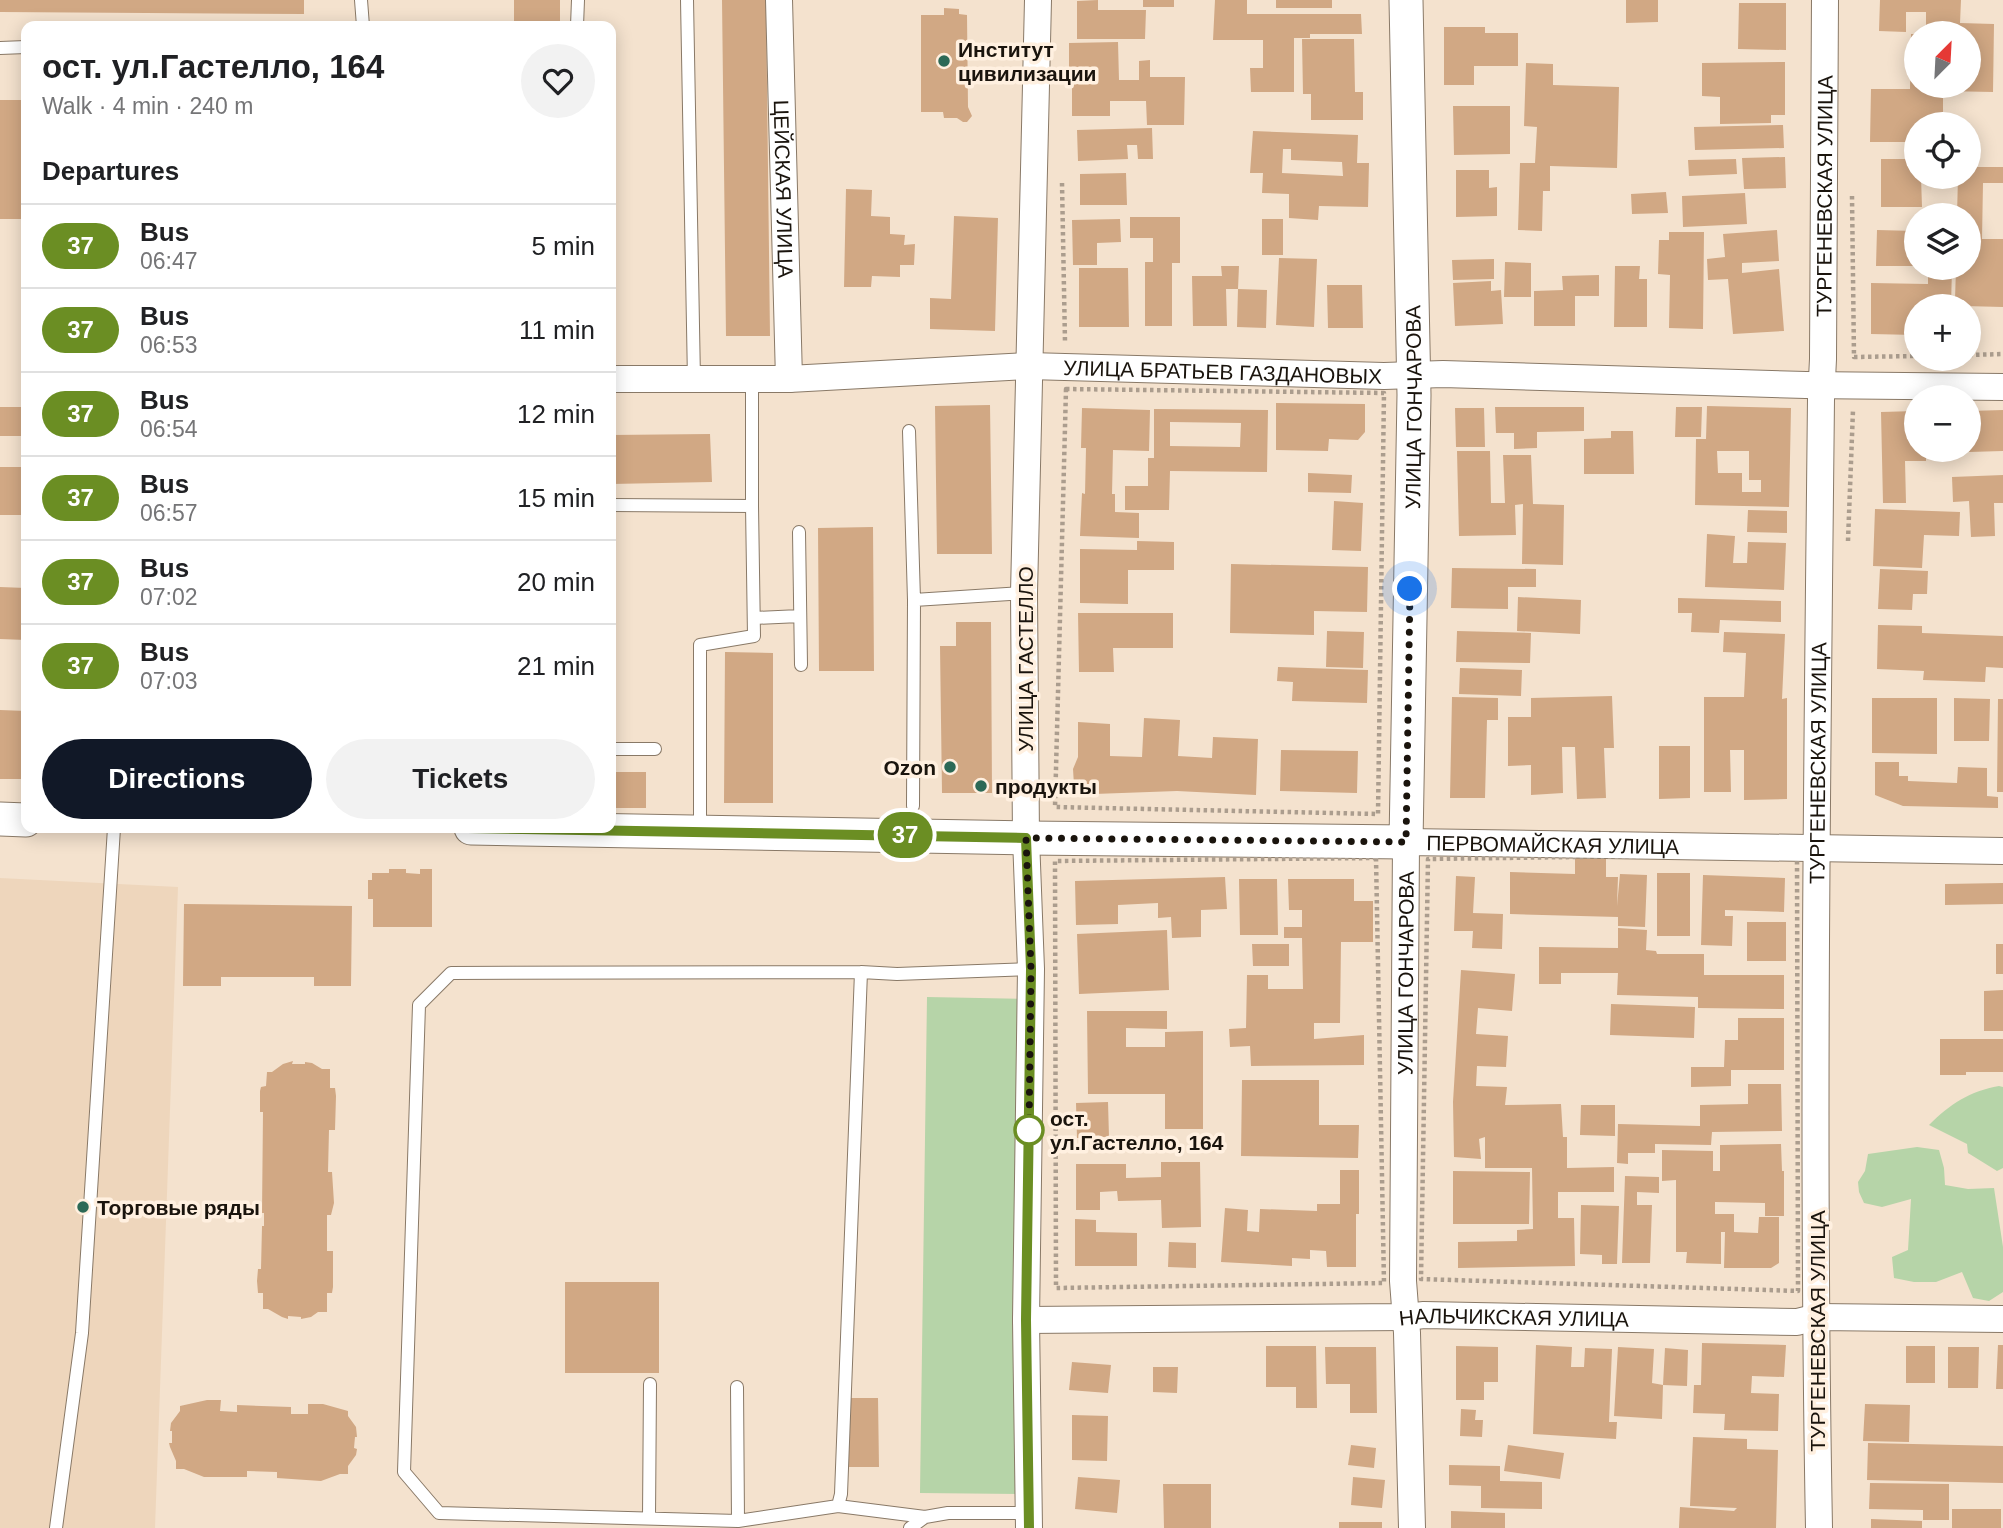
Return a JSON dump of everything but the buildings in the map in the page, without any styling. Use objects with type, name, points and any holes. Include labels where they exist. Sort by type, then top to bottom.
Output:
[{"type":"street","name":"ЦЕЙСКАЯ УЛИЦА","points":[[779,0],[789,379]]},
{"type":"street","name":"УЛИЦА ГАСТЕЛЛО","points":[[1029,1520],[1026,1320],[1031,969],[1026,838],[1024,593],[1038,0]]},
{"type":"street","name":"УЛИЦА ГОНЧАРОВА","points":[[1406,0],[1413,375],[1417,850],[1403,1281],[1412,1528]]},
{"type":"street","name":"ТУРГЕНЕВСКАЯ УЛИЦА","points":[[1819,1528],[1817,848],[1825,0]]},
{"type":"street","name":"УЛИЦА БРАТЬЕВ ГАЗДАНОВЫХ","points":[[616,379],[789,379],[1029,366],[1328,374],[1443,374],[1823,386],[2003,387]]},
{"type":"street","points":[[0,819],[21,820]]},
{"type":"street","name":"ПЕРВОМАЙСКАЯ УЛИЦА","points":[[616,831],[1026,838],[1417,850],[1817,848],[2003,851]]},
{"type":"street","name":"НАЛЬЧИКСКАЯ УЛИЦА","points":[[1026,1320],[1424,1315],[1797,1322],[1817,1317],[2003,1319]]},
{"type":"lane","points":[[361,0],[363,21]]},
{"type":"lane","points":[[577,21],[578,0]]},
{"type":"lane","points":[[687,0],[694,380]]},
{"type":"lane","points":[[0,48],[21,47]]},
{"type":"lane","points":[[701,832],[700,645],[754,636],[752,380]]},
{"type":"lane","points":[[909,432],[914,600],[914,806]]},
{"type":"lane","points":[[616,505],[752,506]]},
{"type":"lane","points":[[799,532],[801,665]]},
{"type":"lane","points":[[914,600],[1024,593]]},
{"type":"lane","points":[[754,618],[800,617]]},
{"type":"lane","points":[[616,749],[656,750]]},
{"type":"lane","points":[[56,1528],[82,1333],[114,833]]},
{"type":"lane","points":[[1029,1520],[948,1513],[925,1517],[838,1506],[738,1521],[439,1513],[404,1472],[419,1005],[452,973],[897,974],[1031,969]]},
{"type":"lane","points":[[838,1506],[841,1494],[861,972]]},
{"type":"lane","points":[[649,1517],[650,1384]]},
{"type":"lane","points":[[737,1387],[738,1521]]},
{"type":"lane","points":[[910,1528],[925,1517]]},
{"type":"path","points":[[1062,175],[1065,350]]},
{"type":"path","points":[[1852,192],[1854,358],[1904,356]]},
{"type":"path","points":[[1981,355],[2003,354]]},
{"type":"path","points":[[1066,389],[1384,393],[1378,814],[1055,807],[1066,389]]},
{"type":"path","points":[[1847,552],[1853,398]]},
{"type":"path","points":[[1417,850],[1797,854],[1798,1291],[1421,1279],[1417,850]]},
{"type":"path","points":[[1376,858],[1384,1283],[1056,1288],[1055,861],[1376,858]]},
{"type":"shaded area","name":"Торговые ряды","points":[[0,878],[178,887],[155,1528],[0,1528]]},
{"type":"green space","points":[[927,997],[1033,999],[1025,1494],[920,1493]]},
{"type":"green space","points":[[2003,1087],[2003,1168],[1997,1171],[1968,1153],[1967,1144],[1929,1125],[1961,1100],[1979,1091]]},
{"type":"green space","points":[[1917,1147],[1939,1150],[1945,1185],[1968,1189],[1994,1188],[2003,1247],[2003,1292],[1989,1301],[1973,1298],[1962,1272],[1936,1282],[1894,1278],[1892,1257],[1908,1250],[1911,1199],[1882,1207],[1864,1203],[1858,1182],[1865,1171],[1868,1154]]},
{"type":"bus line","name":"37","points":[[616,831],[1026,838],[1031,969],[1026,1320],[1029,1528]]},
{"type":"place","name":"Институт цивилизации","points":[[944,61]]},
{"type":"place","name":"Ozon","points":[[950,767]]},
{"type":"place","name":"продукты","points":[[981,786]]},
{"type":"place","name":"ост. ул.Гастелло, 164","points":[[1029,1130]]},
{"type":"place","name":"Торговые ряды","points":[[83,1207]]},
{"type":"route","points":[[1029,1130],[1031,969],[1026,838],[1406,842],[1410,589]]}]
